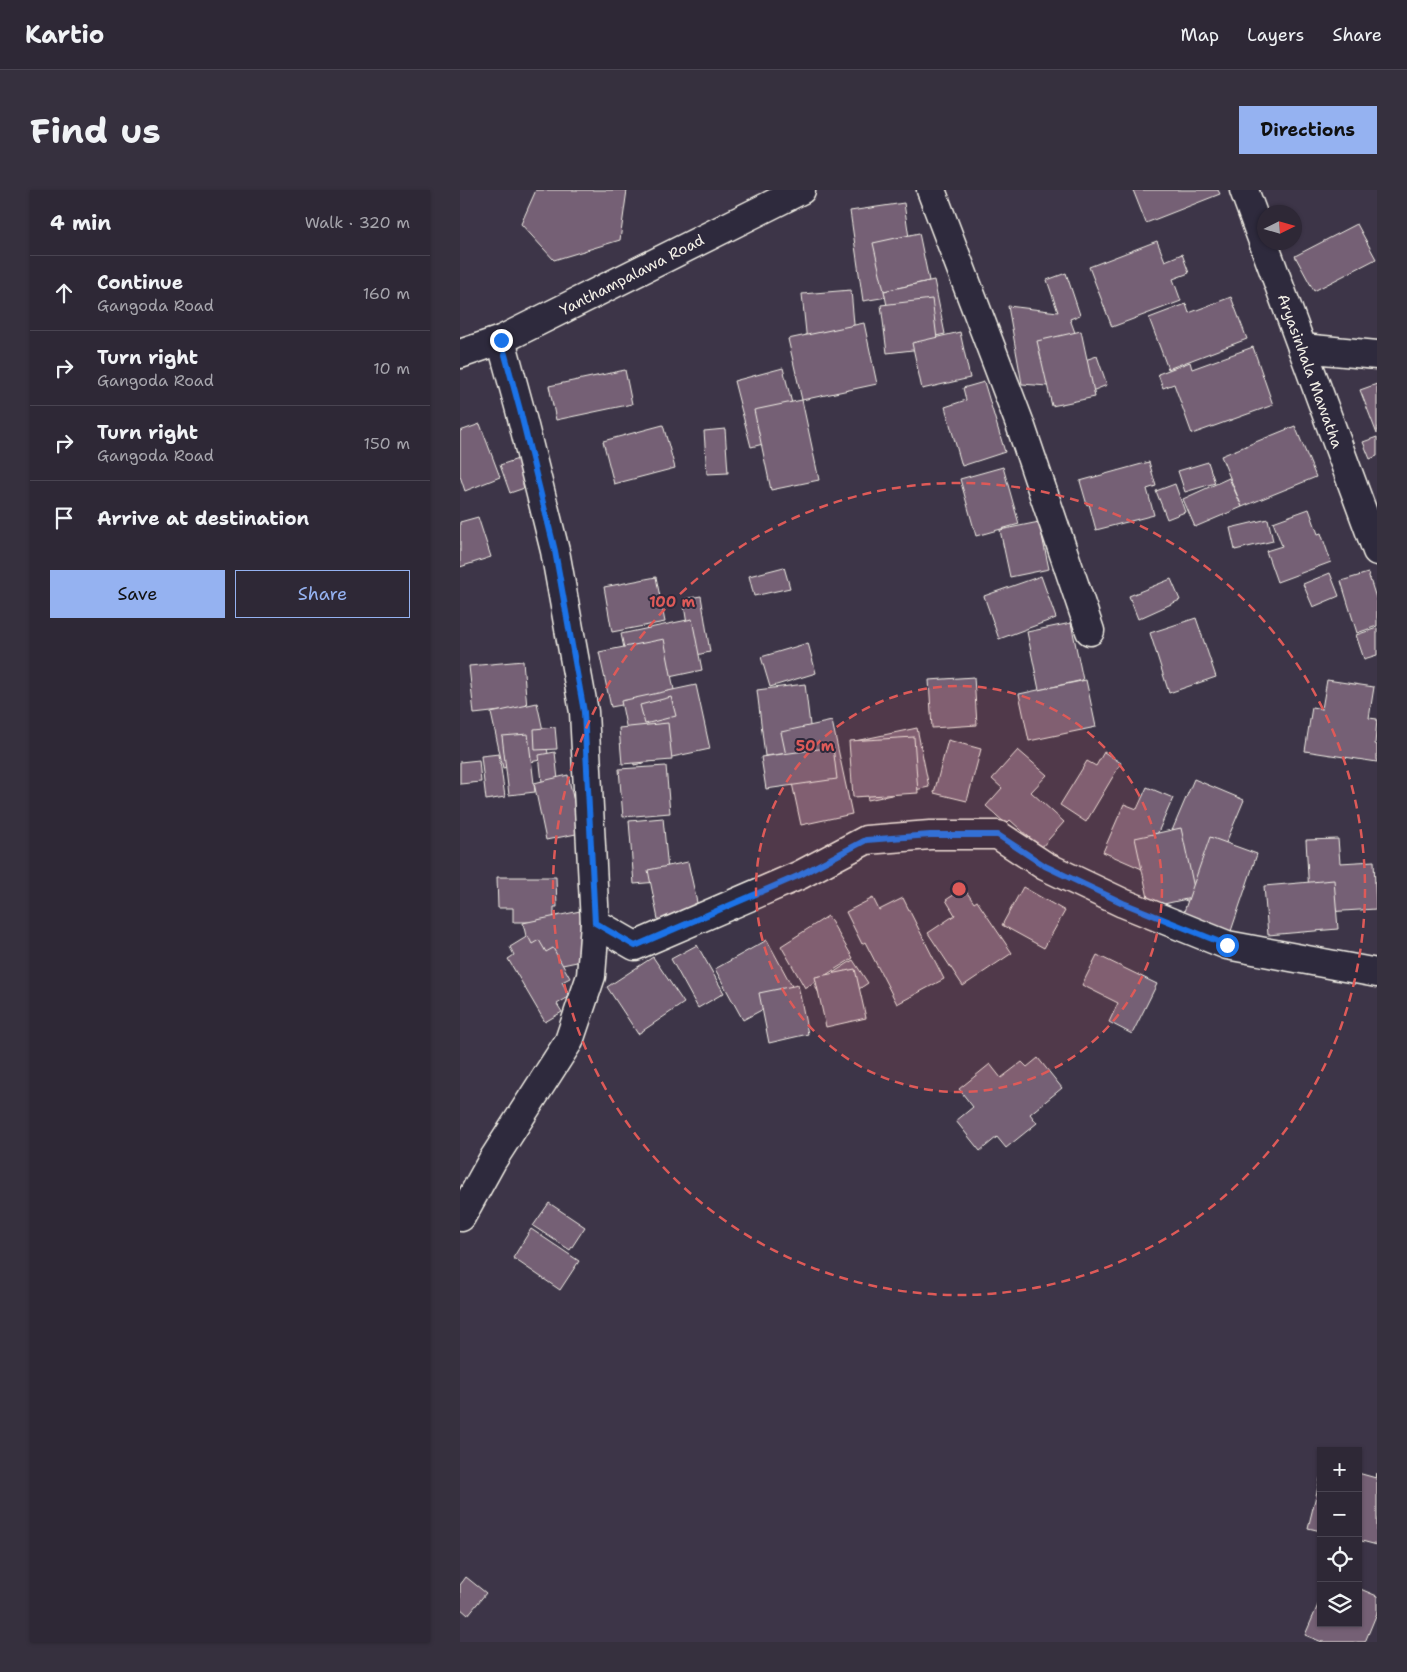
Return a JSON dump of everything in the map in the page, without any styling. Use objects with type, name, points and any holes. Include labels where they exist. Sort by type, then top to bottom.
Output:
[{"type":"street","name":"Yanthampalawa Road","points":[[460,354],[501,340],[801,190]]},
{"type":"street","points":[[931,190],[1020,424],[1090,631]]},
{"type":"street","name":"Aryasinhala Mawatha","points":[[1244,190],[1377,551]]},
{"type":"street","points":[[461,1217],[492,1161],[569,1041],[591,976],[595,923],[584,712],[555,551],[501,340]]},
{"type":"street","points":[[1302,348],[1377,355]]},
{"type":"street","points":[[595,923],[635,946],[800,875],[866,840],[930,835],[998,835],[1054,870],[1123,903],[1227,945],[1377,973]]},
{"type":"building","points":[[536,190],[627,190],[620,240],[554,260],[521,224]]},
{"type":"building","points":[[1133,190],[1218,190],[1220,194],[1146,223]]},
{"type":"building","points":[[904,203],[910,245],[916,244],[923,291],[863,301],[850,211]]},
{"type":"building","points":[[1357,224],[1376,259],[1314,291],[1295,256]]},
{"type":"building","points":[[919,233],[929,281],[884,291],[873,243]]},
{"type":"building","points":[[1157,241],[1165,261],[1182,254],[1189,273],[1173,279],[1181,301],[1112,327],[1089,267]]},
{"type":"building","points":[[1066,273],[1080,315],[1070,319],[1085,360],[1097,356],[1107,385],[1087,393],[1086,389],[1022,384],[1008,306],[1058,312],[1047,280]]},
{"type":"building","points":[[934,280],[945,334],[895,345],[884,291]]},
{"type":"building","points":[[851,290],[856,347],[808,352],[802,294]]},
{"type":"building","points":[[1231,297],[1247,339],[1168,369],[1149,318],[1186,304],[1189,313]]},
{"type":"building","points":[[932,299],[938,347],[887,353],[881,305]]},
{"type":"building","points":[[864,323],[877,384],[802,400],[788,339]]},
{"type":"building","points":[[1081,331],[1095,397],[1052,406],[1037,341]]},
{"type":"building","points":[[960,332],[970,378],[922,389],[912,343]]},
{"type":"building","points":[[1253,347],[1273,405],[1192,434],[1174,384],[1163,388],[1158,374],[1190,362],[1192,369]]},
{"type":"building","points":[[783,368],[800,435],[751,447],[734,381]]},
{"type":"building","points":[[625,370],[632,404],[556,420],[549,386]]},
{"type":"building","points":[[984,382],[1005,452],[962,466],[945,407],[966,400],[963,388]]},
{"type":"building","points":[[1377,384],[1377,434],[1360,390]]},
{"type":"building","points":[[802,400],[819,480],[771,490],[754,410]]},
{"type":"building","points":[[480,424],[500,477],[465,491],[460,476],[460,431]]},
{"type":"building","points":[[663,425],[675,468],[614,484],[603,441]]},
{"type":"building","points":[[1295,426],[1316,477],[1242,507],[1221,456]]},
{"type":"building","points":[[725,429],[728,473],[707,474],[704,431]]},
{"type":"building","points":[[1377,437],[1377,456],[1370,459],[1363,442]]},
{"type":"building","points":[[521,458],[530,486],[510,493],[500,465]]},
{"type":"building","points":[[1149,462],[1156,486],[1147,489],[1154,515],[1096,530],[1080,481]]},
{"type":"building","points":[[1208,462],[1215,483],[1185,492],[1178,471]]},
{"type":"building","points":[[1003,467],[1019,524],[976,536],[960,479]]},
{"type":"building","points":[[1229,478],[1242,507],[1195,527],[1183,499]]},
{"type":"building","points":[[1175,484],[1185,512],[1167,519],[1156,491]]},
{"type":"building","points":[[1309,509],[1318,534],[1321,533],[1331,562],[1277,582],[1266,551],[1282,546],[1273,522]]},
{"type":"building","points":[[478,517],[491,557],[460,567],[460,522]]},
{"type":"building","points":[[1268,519],[1273,541],[1235,550],[1230,528]]},
{"type":"building","points":[[1039,522],[1049,569],[1010,577],[1000,530]]},
{"type":"building","points":[[784,567],[790,588],[754,596],[749,576]]},
{"type":"building","points":[[1330,573],[1339,596],[1313,607],[1303,584]]},
{"type":"building","points":[[1368,573],[1377,601],[1377,626],[1357,633],[1341,581]]},
{"type":"building","points":[[1041,576],[1056,618],[999,639],[984,596]]},
{"type":"building","points":[[656,577],[665,622],[612,632],[604,587]]},
{"type":"building","points":[[1171,579],[1180,600],[1138,619],[1129,596]]},
{"type":"building","points":[[701,596],[710,652],[692,656],[683,599]]},
{"type":"building","points":[[1196,618],[1216,677],[1169,693],[1150,633]]},
{"type":"building","points":[[692,619],[702,670],[632,685],[621,634]]},
{"type":"building","points":[[1071,623],[1083,680],[1039,690],[1027,632]]},
{"type":"building","points":[[1377,628],[1377,655],[1364,659],[1356,635]]},
{"type":"building","points":[[664,639],[675,695],[611,707],[599,652]]},
{"type":"building","points":[[808,643],[816,673],[770,687],[761,657]]},
{"type":"building","points":[[523,661],[527,708],[474,714],[469,666]]},
{"type":"building","points":[[974,677],[977,725],[932,728],[929,680]]},
{"type":"building","points":[[1086,680],[1096,727],[1029,741],[1019,694]]},
{"type":"building","points":[[1327,680],[1374,687],[1369,718],[1377,719],[1375,744],[1377,745],[1377,762],[1305,751],[1312,707],[1322,709]]},
{"type":"building","points":[[805,684],[813,750],[765,756],[757,690]]},
{"type":"building","points":[[696,685],[710,749],[634,765],[621,701]]},
{"type":"building","points":[[671,697],[676,716],[645,724],[640,705]]},
{"type":"building","points":[[537,703],[549,758],[503,768],[491,713]]},
{"type":"building","points":[[832,721],[852,814],[801,825],[781,732]]},
{"type":"building","points":[[668,723],[672,760],[622,764],[619,728]]},
{"type":"building","points":[[555,727],[557,749],[535,750],[534,729]]},
{"type":"building","points":[[917,728],[929,787],[868,800],[855,741]]},
{"type":"building","points":[[528,734],[535,792],[509,795],[502,736]]},
{"type":"building","points":[[914,737],[918,793],[853,797],[849,741]]},
{"type":"building","points":[[948,740],[981,749],[967,801],[934,793]]},
{"type":"building","points":[[833,747],[837,779],[766,789],[761,757]]},
{"type":"building","points":[[1018,750],[1047,775],[1031,792],[1064,822],[1041,848],[1010,820],[1006,824],[986,806],[1002,788],[992,779]]},
{"type":"building","points":[[555,752],[559,789],[543,791],[539,755]]},
{"type":"building","points":[[1104,752],[1121,763],[1086,822],[1060,805],[1087,761],[1096,766]]},
{"type":"building","points":[[499,754],[505,797],[486,800],[481,756]]},
{"type":"building","points":[[479,760],[481,782],[460,784],[460,762]]},
{"type":"building","points":[[666,766],[670,813],[623,817],[619,769]]},
{"type":"building","points":[[568,775],[581,833],[546,840],[534,783]]},
{"type":"building","points":[[1194,779],[1244,800],[1204,895],[1194,890],[1189,902],[1160,889],[1165,877],[1154,873]]},
{"type":"building","points":[[1147,787],[1173,798],[1142,869],[1103,852],[1124,804],[1137,809]]},
{"type":"building","points":[[663,818],[669,881],[634,884],[629,821]]},
{"type":"building","points":[[1181,828],[1196,897],[1150,907],[1135,838]]},
{"type":"building","points":[[1210,837],[1257,854],[1228,940],[1180,923]]},
{"type":"building","points":[[1338,839],[1340,863],[1374,861],[1376,909],[1310,913],[1306,840]]},
{"type":"building","points":[[688,862],[702,925],[661,934],[648,870]]},
{"type":"building","points":[[497,877],[556,877],[557,907],[554,907],[554,922],[513,922],[513,908],[498,908]]},
{"type":"building","points":[[1334,880],[1338,929],[1268,935],[1264,886]]},
{"type":"building","points":[[1023,887],[1065,911],[1044,948],[1002,925]]},
{"type":"building","points":[[964,888],[974,903],[977,901],[1012,953],[963,986],[928,933],[955,915],[946,900]]},
{"type":"building","points":[[873,898],[879,910],[903,898],[944,979],[897,1004],[865,942],[862,944],[846,912]]},
{"type":"building","points":[[580,911],[591,959],[534,971],[523,923]]},
{"type":"building","points":[[828,916],[853,958],[805,988],[781,946]]},
{"type":"building","points":[[528,936],[532,944],[539,940],[546,952],[553,948],[570,978],[562,982],[570,996],[557,1004],[562,1012],[545,1022],[508,959],[514,955],[510,947]]},
{"type":"building","points":[[767,940],[795,992],[743,1020],[715,969]]},
{"type":"building","points":[[697,945],[724,993],[698,1008],[671,959]]},
{"type":"building","points":[[1097,955],[1157,984],[1132,1034],[1109,1022],[1118,1003],[1082,985]]},
{"type":"building","points":[[653,957],[684,1003],[638,1034],[607,987]]},
{"type":"building","points":[[853,960],[868,983],[829,1009],[814,985]]},
{"type":"building","points":[[855,969],[866,1018],[826,1027],[815,977]]},
{"type":"building","points":[[798,985],[808,1034],[769,1043],[759,993]]},
{"type":"building","points":[[1038,1058],[1062,1088],[1030,1114],[1037,1123],[1006,1148],[997,1137],[980,1151],[956,1121],[973,1107],[959,1089],[990,1064],[1001,1078],[1022,1062],[1027,1067]]},
{"type":"building","points":[[549,1203],[585,1227],[570,1250],[533,1226]]},
{"type":"building","points":[[531,1229],[579,1261],[560,1290],[513,1258]]},
{"type":"building","points":[[1377,1473],[1377,1545],[1362,1541],[1362,1474],[1376,1478]]},
{"type":"building","points":[[1317,1491],[1317,1530],[1308,1528]]},
{"type":"building","points":[[466,1577],[486,1593],[468,1615],[460,1608],[460,1585]]},
{"type":"building","points":[[1362,1590],[1377,1596],[1377,1613],[1365,1642],[1322,1642],[1305,1635],[1317,1607],[1317,1627],[1362,1627]]},
{"type":"route","points":[[501,340],[555,551],[584,712],[595,923],[635,946],[800,875],[866,840],[930,835],[998,835],[1045,866],[1123,903],[1227,945]]}]
